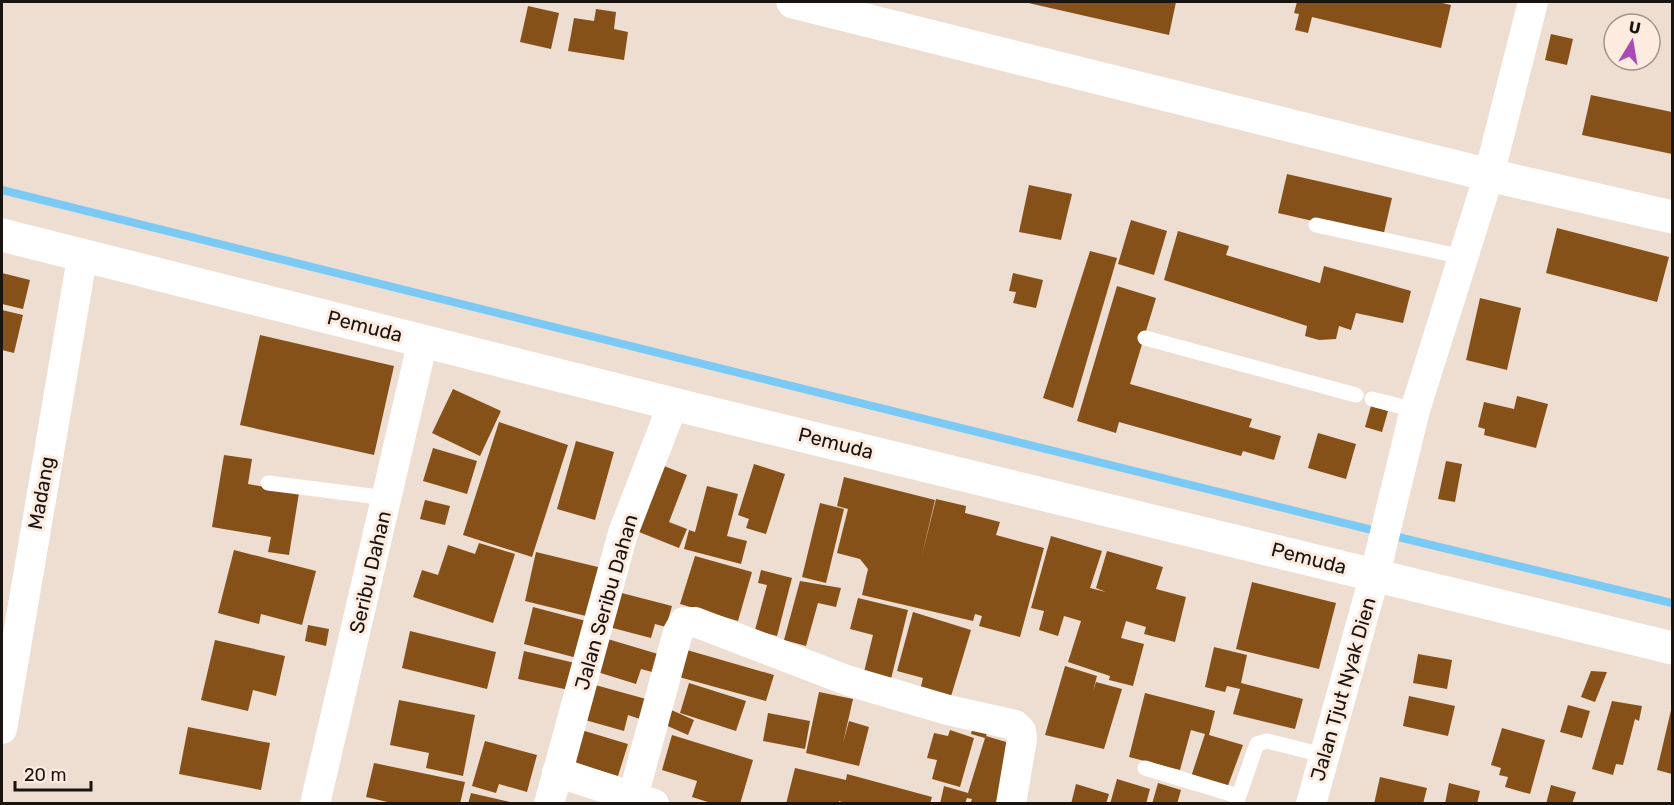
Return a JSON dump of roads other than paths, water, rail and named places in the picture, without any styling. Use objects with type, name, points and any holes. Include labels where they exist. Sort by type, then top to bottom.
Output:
[{"type":"street","points":[[793,2],[1489,175],[1672,217]]},
{"type":"street","name":"Jalan Tjut Nyak Dien","points":[[1311,804],[1375,574],[1416,410],[1489,175],[1533,2]]},
{"type":"street","name":"Pemuda","points":[[2,235],[82,258],[1672,648]]},
{"type":"street","name":"Madang","points":[[2,729],[82,258]]},
{"type":"street","name":"Seribu Dahan","points":[[315,804],[423,340]]},
{"type":"street","name":"Jalan Seribu Dahan","points":[[549,804],[623,533],[673,404]]},
{"type":"street","points":[[557,772],[639,802],[678,632],[684,622],[695,622],[849,681],[948,710],[1015,725],[1021,731],[1022,739],[1011,804]]},
{"type":"lane","points":[[1316,225],[1462,257]]},
{"type":"lane","points":[[1145,338],[1356,395]]},
{"type":"lane","points":[[1372,399],[1416,410]]},
{"type":"lane","points":[[268,483],[387,498]]},
{"type":"lane","points":[[1145,768],[1237,800],[1257,744],[1267,741],[1323,755]]},
{"type":"waterway","points":[[2,190],[1372,530]]},
{"type":"waterway","points":[[1398,537],[1672,603]]}]
